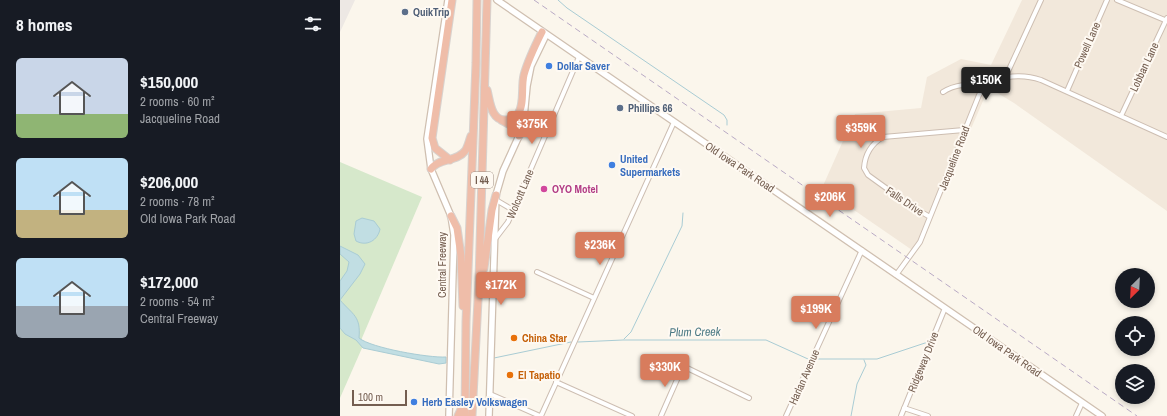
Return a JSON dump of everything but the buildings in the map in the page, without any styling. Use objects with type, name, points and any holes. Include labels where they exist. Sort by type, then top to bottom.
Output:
[{"type":"highway","points":[[450,160],[435,148],[432,138],[452,0]]},
{"type":"highway","name":"I 44","points":[[465,416],[469,396],[479,281],[487,0]]},
{"type":"highway","name":"I 44","points":[[472,416],[469,396],[466,322],[477,4]]},
{"type":"highway","points":[[499,118],[504,120],[512,119],[520,111],[524,76],[530,56],[544,33]]},
{"type":"highway","points":[[485,80],[491,108],[499,118],[516,128],[519,136]]},
{"type":"highway","points":[[431,169],[436,164],[450,160],[465,151],[473,130]]},
{"type":"highway","points":[[479,281],[484,268],[492,210],[496,197]]},
{"type":"highway","points":[[451,216],[456,228],[461,256],[462,303],[466,322]]},
{"type":"highway","points":[[458,416],[469,396]]},
{"type":"highway","points":[[469,396],[476,416]]},
{"type":"main road","name":"Central Freeway","points":[[448,0],[427,139],[431,169],[451,216],[454,250],[450,416]]},
{"type":"main road","name":"Old Iowa Park Road","points":[[497,0],[1102,416]]},
{"type":"main road","points":[[489,416],[496,197],[503,171],[519,136],[524,120],[528,78],[544,33]]},
{"type":"street","points":[[1005,78],[1041,0]]},
{"type":"street","name":"Powell Lane","points":[[1067,91],[1107,0]]},
{"type":"street","points":[[1117,0],[1167,20]]},
{"type":"street","name":"Lobban Lane","points":[[1121,116],[1167,20]]},
{"type":"street","name":"Wolcott Lane","points":[[495,239],[505,226],[513,210],[579,57]]},
{"type":"street","points":[[943,92],[949,88],[978,84],[986,86],[994,81],[1005,78],[1020,76],[1034,77],[1167,136]]},
{"type":"street","name":"Jacqueline Road","points":[[896,275],[916,248],[930,217],[964,130],[986,86]]},
{"type":"street","points":[[490,394],[540,416],[674,122]]},
{"type":"street","name":"Falls Drive","points":[[930,217],[911,206],[868,175],[864,168],[868,153],[875,142],[883,137],[964,130]]},
{"type":"street","points":[[496,197],[513,210]]},
{"type":"street","points":[[495,223],[505,226]]},
{"type":"street","name":"Harlan Avenue","points":[[786,416],[862,250]]},
{"type":"street","points":[[537,272],[594,298]]},
{"type":"street","name":"Ridgeway Drive","points":[[900,416],[945,308]]},
{"type":"street","points":[[661,416],[683,366],[749,398]]},
{"type":"street","points":[[556,382],[632,416]]},
{"type":"street","points":[[1076,416],[1082,403]]},
{"type":"street","points":[[904,408],[928,416]]},
{"type":"shaded area","points":[[340,0],[355,0],[340,32]]},
{"type":"shaded area","points":[[1022,0],[1167,0],[1167,211],[1014,103],[994,91],[986,94],[920,247],[912,250],[822,188],[855,114],[921,108],[927,77],[961,59],[991,65]]},
{"type":"green space","points":[[340,162],[422,197],[362,338],[362,348],[340,398]]},
{"type":"water","points":[[362,218],[374,221],[380,229],[377,236],[368,243],[360,243],[356,241],[354,234],[356,221]]},
{"type":"water","points":[[340,246],[358,255],[365,264],[360,274],[340,300],[340,281],[347,271],[349,262],[340,254]]},
{"type":"water","points":[[340,300],[355,316],[359,325],[359,338],[365,342],[401,352],[446,357],[446,363],[439,364],[363,348],[356,340],[345,334],[340,328]]},
{"type":"waterway","points":[[558,0],[567,8],[724,115],[727,120],[727,125]]},
{"type":"waterway","points":[[624,339],[631,332],[682,226],[683,213]]},
{"type":"waterway","name":"Plum Creek","points":[[578,342],[623,340],[766,340],[808,359]]},
{"type":"waterway","name":"Plum Creek","points":[[494,358],[571,342]]},
{"type":"waterway","name":"Plum Creek","points":[[815,359],[877,359],[928,342]]},
{"type":"waterway","points":[[851,416],[857,384],[866,365],[864,360]]},
{"type":"railway","points":[[534,0],[1137,416]]},
{"type":"place","name":"QuikTrip","points":[[405,12]]},
{"type":"place","name":"Dollar Saver","points":[[549,66]]},
{"type":"place","name":"Phillips 66","points":[[620,108]]},
{"type":"place","name":"United Supermarkets","points":[[612,165]]},
{"type":"place","name":"OYO Motel","points":[[544,189]]},
{"type":"place","name":"China Star","points":[[514,338]]},
{"type":"place","name":"El Tapatio","points":[[510,375]]},
{"type":"place","name":"Herb Easley Volkswagen","points":[[414,402]]}]
